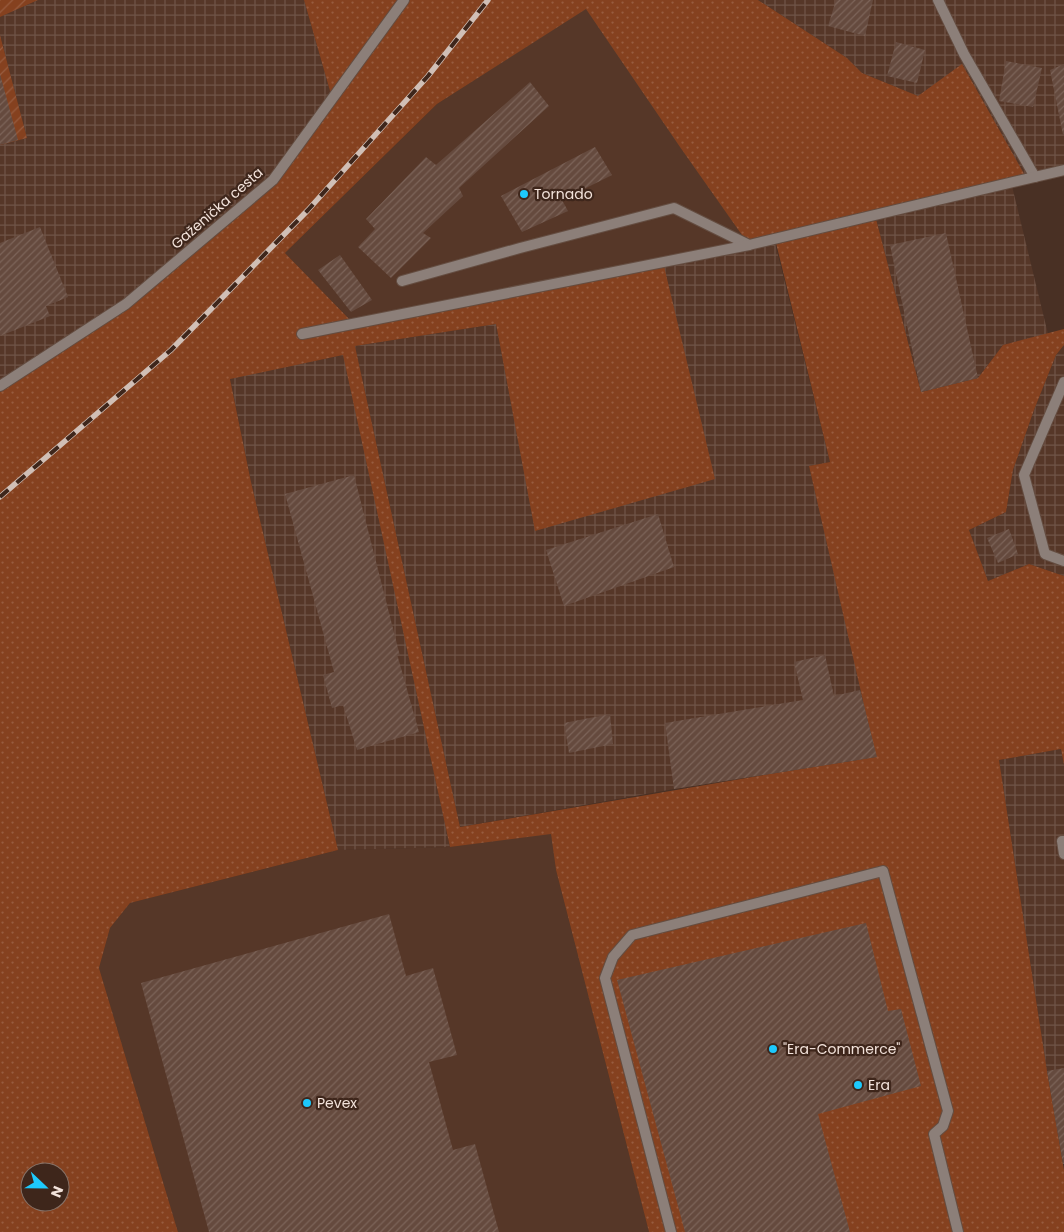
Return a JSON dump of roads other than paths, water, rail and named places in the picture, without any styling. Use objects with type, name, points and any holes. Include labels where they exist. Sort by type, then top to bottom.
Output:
[{"type":"street","name":"Gaženička cesta","points":[[0,386],[126,304],[272,180],[404,0]]},
{"type":"street","points":[[938,0],[964,54],[1035,177]]},
{"type":"street","points":[[302,334],[749,245],[1064,170]]},
{"type":"street","points":[[402,281],[674,208],[749,245]]},
{"type":"street","points":[[1064,382],[1024,475],[1045,554],[1064,561]]},
{"type":"street","points":[[1064,841],[1062,842],[1064,854]]},
{"type":"street","points":[[671,1232],[605,978],[613,957],[632,935],[884,871],[948,1111],[943,1126],[934,1134],[958,1232]]},
{"type":"railway","points":[[0,497],[171,350],[308,210],[428,76],[488,0]]},
{"type":"place","name":"Tornado","points":[[524,194]]},
{"type":"place","name":"\"Era-Commerce\"","points":[[773,1049]]},
{"type":"place","name":"Era","points":[[858,1085]]},
{"type":"place","name":"Pevex","points":[[307,1103]]}]
